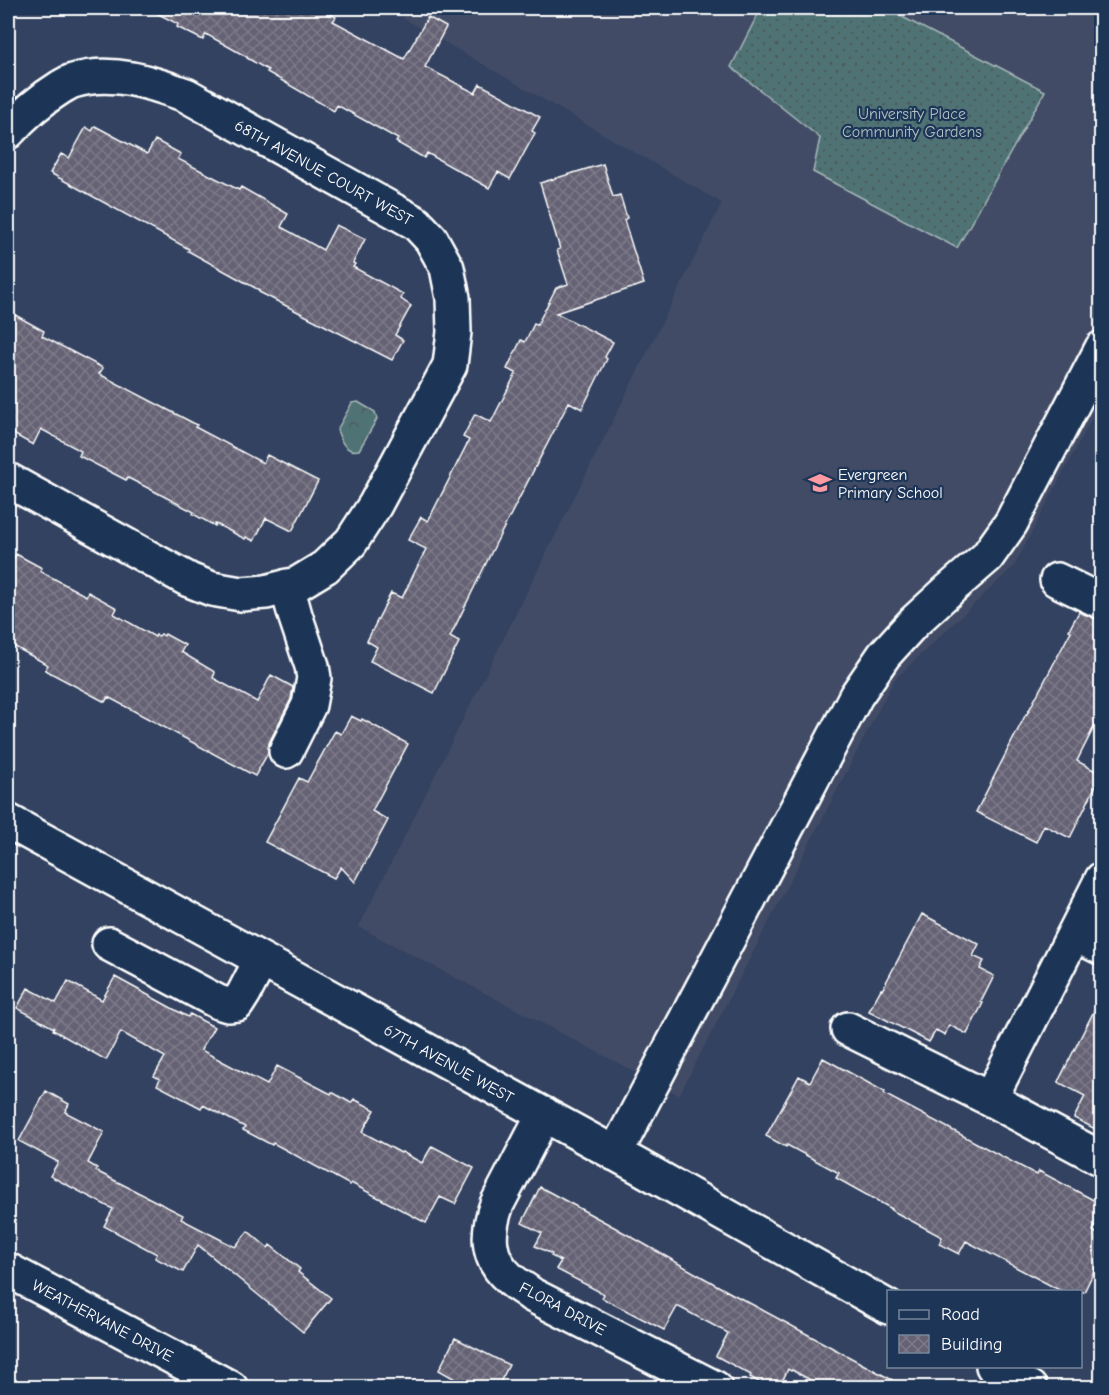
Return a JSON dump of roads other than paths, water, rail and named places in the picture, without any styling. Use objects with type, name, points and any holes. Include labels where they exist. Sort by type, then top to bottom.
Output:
[{"type":"street","name":"68TH AVENUE COURT WEST","points":[[8,132],[22,116],[45,97],[72,81],[101,76],[132,79],[186,94],[416,223],[431,239],[447,268],[453,298],[454,332],[450,365],[375,505],[351,542],[325,567],[297,584],[266,592],[241,594],[213,589],[189,580],[8,480]]},
{"type":"street","points":[[615,1154],[856,696],[898,639],[950,588],[987,557],[1005,532],[1101,348]]},
{"type":"street","points":[[1057,580],[1101,602]]},
{"type":"street","points":[[286,751],[309,705],[314,678],[287,586]]},
{"type":"street","name":"67TH AVENUE WEST","points":[[8,821],[544,1114],[887,1306]]},
{"type":"street","points":[[990,1099],[1088,941],[1101,879]]},
{"type":"street","points":[[110,944],[218,1002],[228,1005],[237,1004],[261,960]]},
{"type":"street","points":[[848,1029],[990,1099],[1101,1159]]},
{"type":"street","name":"FLORA DRIVE","points":[[544,1114],[493,1214],[489,1236],[492,1253],[499,1266],[509,1278],[532,1295],[715,1388]]},
{"type":"street","name":"WEATHERVANE DRIVE","points":[[8,1270],[231,1388]]},
{"type":"street","points":[[996,1368],[1030,1388]]},
{"type":"place","name":"Evergreen Primary School","points":[[820,483]]},
{"type":"park label","name":"University Place Community Gardens","points":[[912,122]]}]
